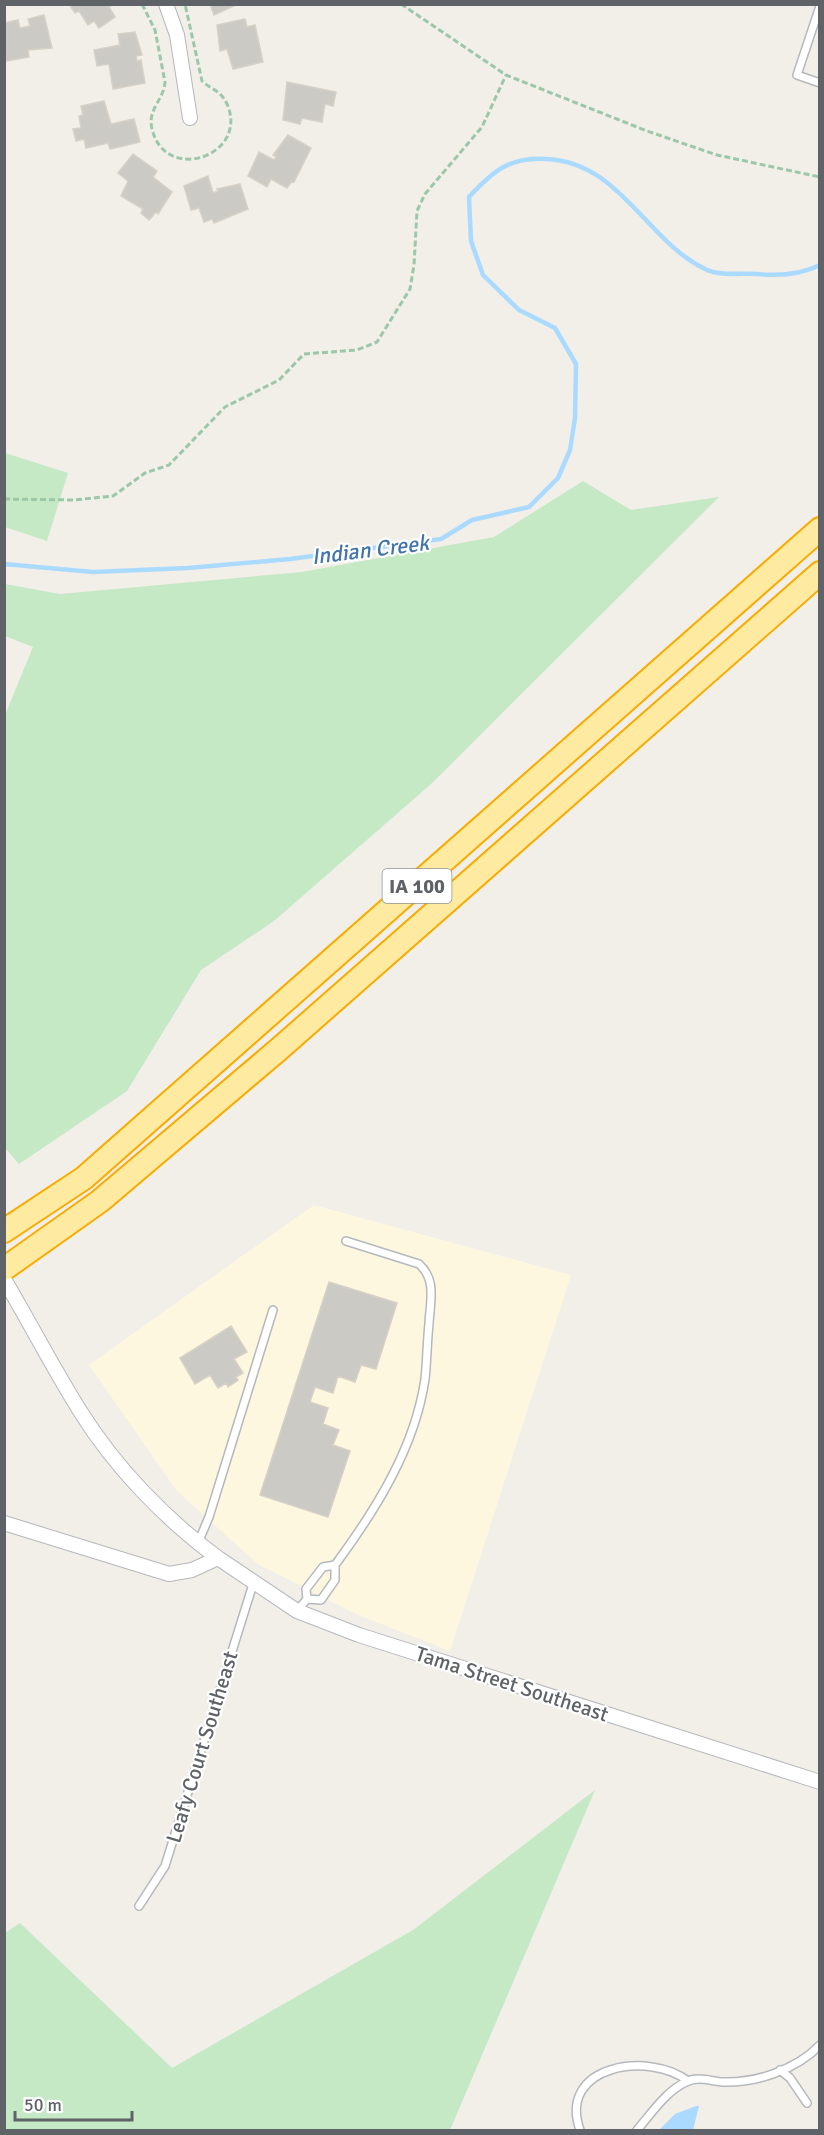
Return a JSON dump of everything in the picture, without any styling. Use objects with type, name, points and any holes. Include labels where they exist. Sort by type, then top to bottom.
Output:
[{"type":"highway","name":"IA 100","points":[[4,1231],[84,1178],[819,529]]},
{"type":"highway","name":"IA 100","points":[[4,1269],[100,1201],[278,1050],[819,573]]},
{"type":"street","points":[[166,4],[177,35],[190,118]]},
{"type":"street","name":"Tama Street Southeast","points":[[4,1279],[81,1412],[108,1449],[151,1500],[198,1544],[253,1584],[297,1611],[359,1635],[819,1782]]},
{"type":"street","points":[[4,1523],[169,1574],[192,1570],[218,1558]]},
{"type":"lane","points":[[819,6],[797,75],[819,83]]},
{"type":"lane","points":[[307,1599],[321,1600],[335,1580],[335,1565],[392,1479],[413,1424],[424,1381],[431,1289],[429,1272],[419,1264],[346,1241]]},
{"type":"lane","points":[[198,1544],[209,1517],[273,1310]]},
{"type":"lane","points":[[297,1611],[307,1599],[306,1589],[322,1567],[335,1565]]},
{"type":"lane","name":"Leafy Court Southeast","points":[[139,1906],[165,1866],[253,1584]]},
{"type":"lane","points":[[637,2130],[673,2089],[688,2081],[744,2081],[780,2070],[812,2053],[819,2045]]},
{"type":"lane","points":[[580,2130],[576,2104],[582,2089],[604,2071],[616,2067],[645,2067],[670,2071],[688,2081]]},
{"type":"lane","points":[[780,2070],[790,2078],[807,2103]]},
{"type":"path","points":[[401,4],[506,75],[647,131],[717,155],[819,177]]},
{"type":"path","points":[[4,499],[74,500],[113,496],[145,473],[169,465],[225,407],[279,380],[304,354],[357,350],[377,342],[410,288],[414,265],[417,212],[425,194],[482,127],[506,75]]},
{"type":"shaded area","points":[[314,1205],[571,1275],[450,1651],[356,1614],[258,1564],[177,1491],[89,1365]]},
{"type":"green space","points":[[5,453],[68,473],[47,541],[5,527]]},
{"type":"green space","points":[[583,481],[631,510],[719,497],[431,784],[274,921],[201,970],[127,1091],[19,1164],[4,1147],[5,715],[33,647],[5,636],[5,584],[60,594],[302,572],[494,537]]},
{"type":"green space","points":[[595,1790],[450,2130],[5,2130],[5,1933],[20,1923],[172,2068],[413,1930]]},
{"type":"water","points":[[699,2106],[693,2130],[659,2130],[675,2114]]},
{"type":"building","points":[[69,4],[113,4],[109,7],[115,17],[99,28],[94,21],[88,25],[79,11],[75,13]]},
{"type":"building","points":[[210,4],[238,4],[214,15]]},
{"type":"building","points":[[44,15],[52,48],[28,50],[29,57],[6,61],[4,23],[18,20],[20,28],[30,26],[28,19]]},
{"type":"building","points":[[245,19],[247,27],[255,25],[263,62],[233,69],[227,49],[220,51],[217,25]]},
{"type":"building","points":[[135,32],[142,55],[136,56],[137,61],[141,60],[145,83],[113,89],[109,64],[97,66],[94,50],[120,45],[118,34]]},
{"type":"building","points":[[287,82],[336,92],[333,106],[325,104],[322,122],[302,118],[300,124],[283,120]]},
{"type":"building","points":[[104,101],[111,124],[134,119],[140,142],[110,149],[108,143],[86,148],[84,139],[76,141],[73,129],[81,128],[79,116],[83,115],[81,106]]},
{"type":"building","points":[[288,135],[311,148],[294,182],[292,181],[287,188],[271,179],[267,187],[248,176],[259,152],[274,160],[276,157],[273,155]]},
{"type":"building","points":[[133,154],[157,171],[153,177],[172,192],[158,214],[156,212],[149,220],[141,213],[143,209],[121,196],[128,181],[118,173]]},
{"type":"building","points":[[208,176],[213,193],[218,191],[217,189],[240,184],[248,209],[214,223],[212,219],[204,222],[199,208],[191,210],[184,186]]},
{"type":"building","points":[[329,1282],[397,1303],[376,1369],[361,1365],[355,1382],[338,1376],[333,1393],[315,1387],[310,1402],[328,1408],[323,1424],[339,1430],[333,1445],[350,1451],[328,1517],[260,1495]]},
{"type":"building","points":[[231,1326],[247,1352],[234,1359],[243,1373],[236,1377],[238,1380],[228,1387],[226,1383],[218,1388],[210,1375],[195,1384],[180,1358]]},
{"type":"waterway","name":"Indian Creek","points":[[4,564],[93,572],[188,568],[290,559],[441,539],[472,520],[529,507],[558,478],[570,450],[575,418],[576,364],[555,328],[519,310],[483,275],[471,241],[469,197],[494,173],[512,163],[522,160],[546,159],[572,163],[594,174],[614,188],[686,257],[712,272],[781,275],[805,271],[820,265]]}]
